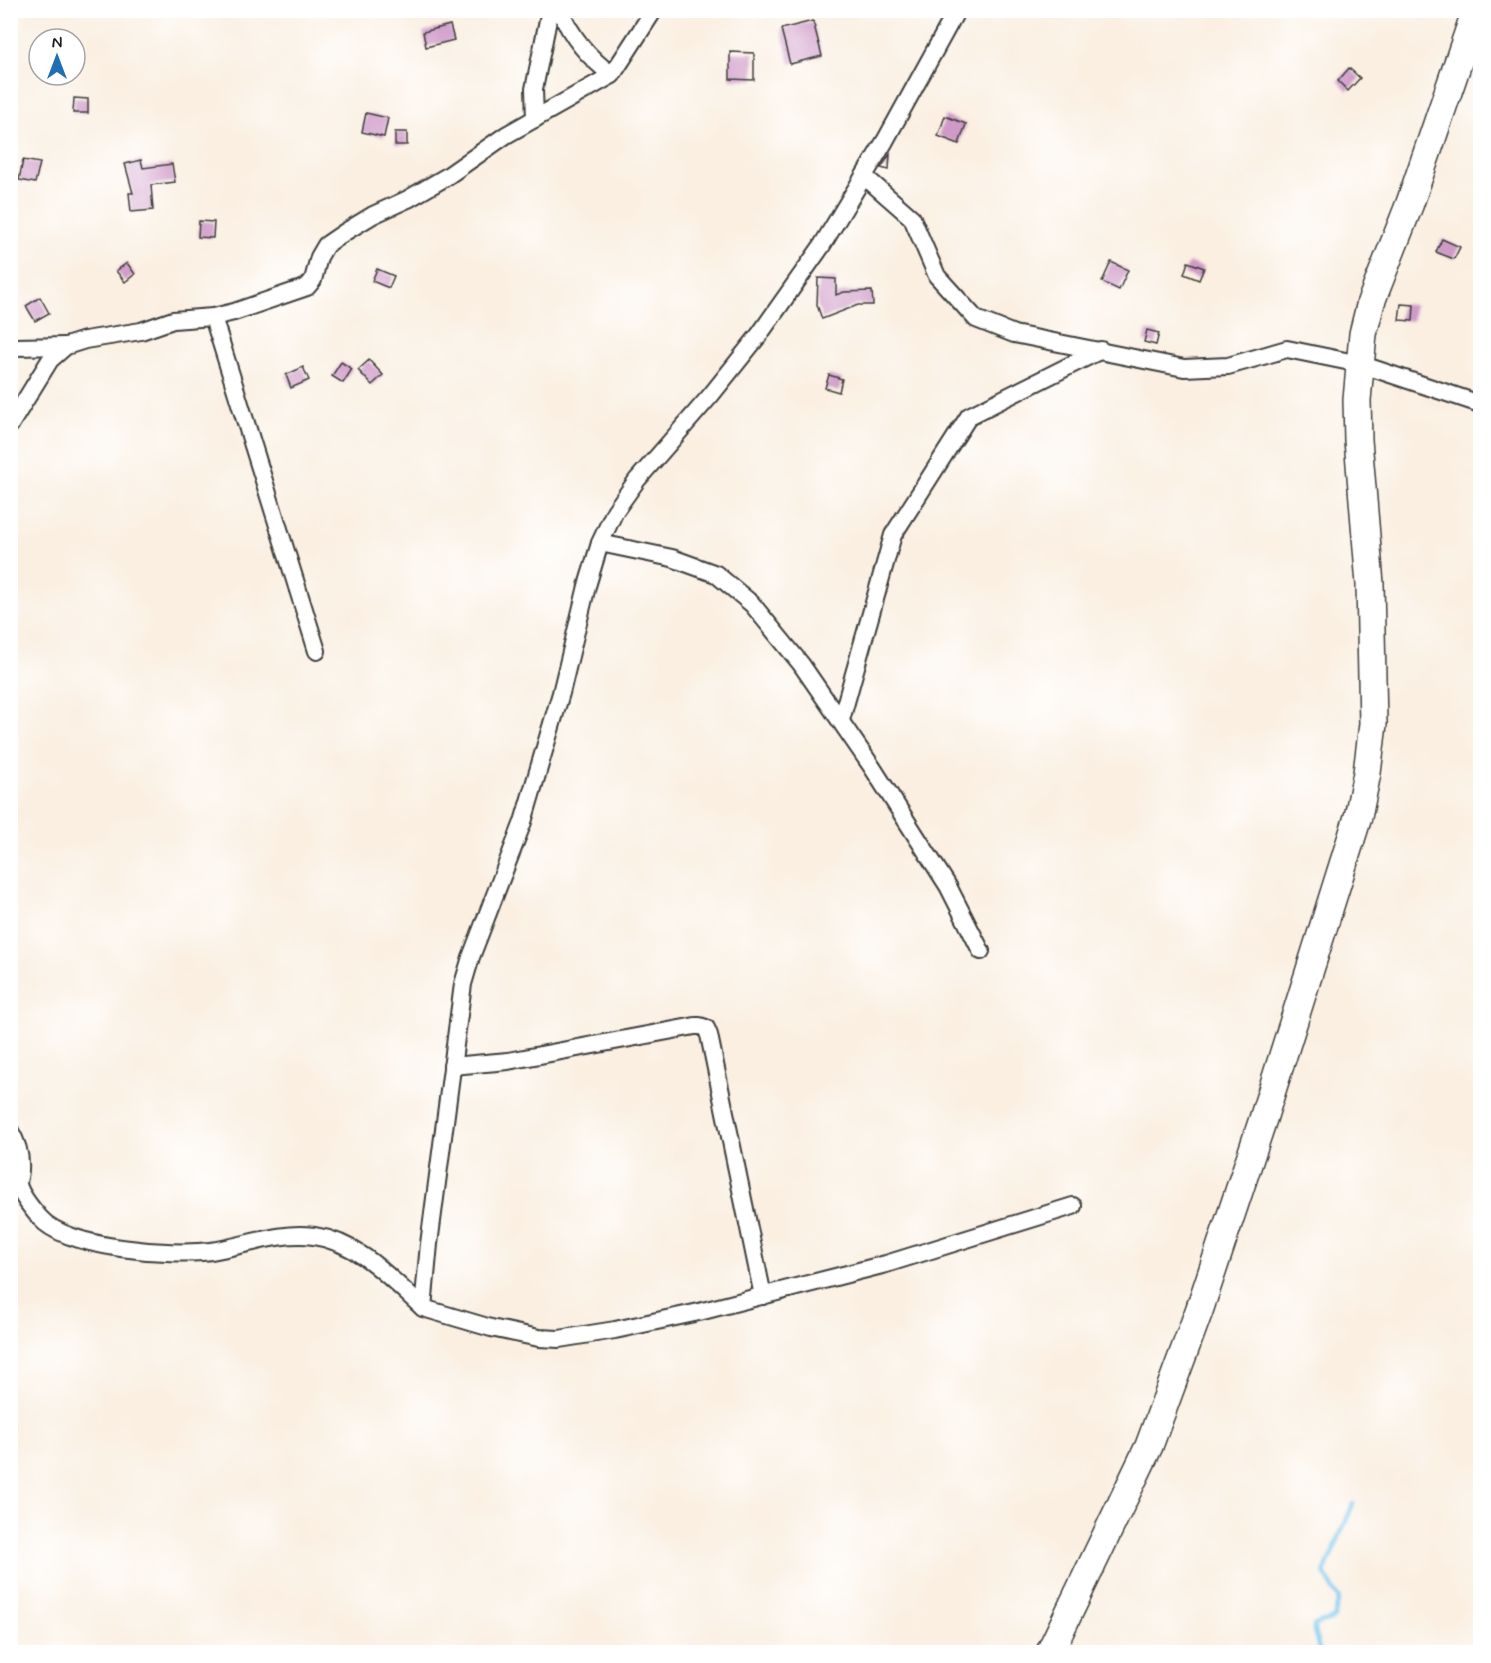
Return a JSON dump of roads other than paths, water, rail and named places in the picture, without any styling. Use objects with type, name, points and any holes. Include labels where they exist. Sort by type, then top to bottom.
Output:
[{"type":"main road","points":[[1050,1653],[1149,1446],[1199,1311],[1263,1119],[1358,817],[1373,724],[1370,584],[1358,440],[1357,400],[1363,334],[1371,302],[1410,203],[1477,13]]},
{"type":"street","points":[[535,119],[534,89],[550,10]]},
{"type":"street","points":[[560,10],[569,31],[581,48],[612,75]]},
{"type":"street","points":[[10,349],[66,346],[85,340],[141,331],[173,320],[213,317],[263,303],[307,287],[313,280],[319,257],[327,245],[373,215],[408,200],[446,177],[506,135],[612,75],[654,10]]},
{"type":"street","points":[[423,1308],[429,1244],[464,984],[471,957],[523,822],[561,693],[600,543],[615,512],[637,480],[711,395],[759,335],[821,247],[864,176],[957,10]]},
{"type":"street","points":[[864,176],[912,218],[937,276],[976,319],[1014,334],[1184,368],[1228,366],[1287,349],[1360,364],[1480,404]]},
{"type":"street","points":[[213,317],[317,651]]},
{"type":"street","points":[[10,425],[50,360],[66,346]]},
{"type":"street","points":[[841,720],[893,535],[969,416],[1101,350]]},
{"type":"street","points":[[600,543],[672,558],[716,574],[752,604],[801,664],[841,720],[948,886],[981,951]]},
{"type":"street","points":[[452,1066],[508,1061],[703,1026],[709,1035],[763,1296]]},
{"type":"street","points":[[10,1131],[20,1153],[18,1185],[22,1193],[40,1219],[66,1236],[100,1245],[174,1252],[210,1251],[290,1235],[316,1236],[346,1245],[372,1262],[423,1308],[516,1334],[539,1338],[559,1339],[615,1330],[763,1296],[886,1264],[1073,1206]]},
{"type":"waterway","points":[[1319,1652],[1314,1626],[1334,1618],[1339,1599],[1324,1573],[1353,1504]]}]
